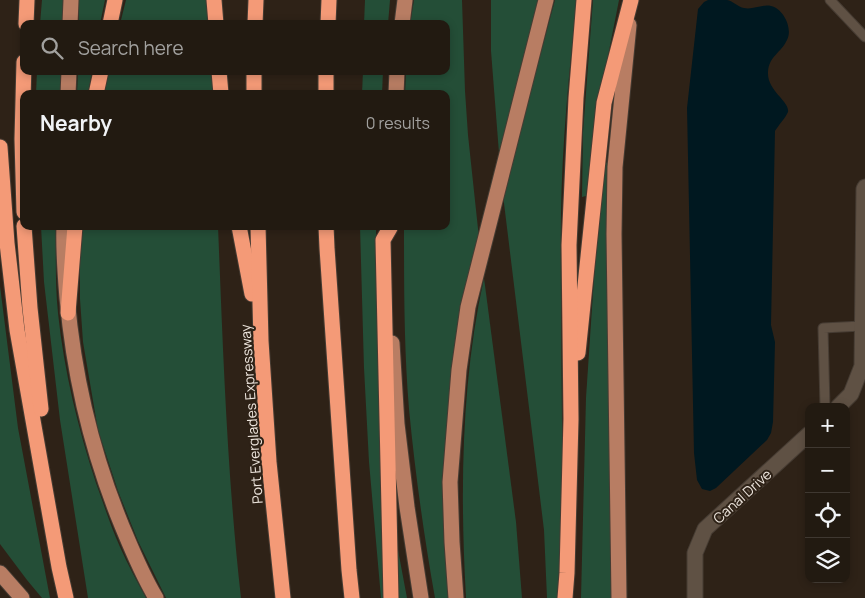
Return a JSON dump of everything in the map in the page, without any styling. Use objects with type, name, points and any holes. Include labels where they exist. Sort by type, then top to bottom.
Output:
[{"type":"highway","points":[[26,20],[27,0]]},
{"type":"highway","points":[[111,20],[115,0]]},
{"type":"highway","points":[[214,0],[216,20]]},
{"type":"highway","points":[[255,20],[256,0]]},
{"type":"highway","points":[[328,0],[328,20]]},
{"type":"highway","points":[[565,598],[571,419],[569,245],[576,98],[584,0]]},
{"type":"highway","points":[[571,419],[604,103],[631,0]]},
{"type":"highway","points":[[23,90],[24,75]]},
{"type":"highway","points":[[97,90],[100,75]]},
{"type":"highway","points":[[219,75],[221,90]]},
{"type":"highway","points":[[254,75],[254,90]]},
{"type":"highway","points":[[326,75],[326,90]]},
{"type":"highway","points":[[0,147],[7,243],[17,330],[66,598]]},
{"type":"highway","points":[[24,230],[35,355],[59,567]]},
{"type":"highway","points":[[68,314],[75,230]]},
{"type":"highway","points":[[240,230],[261,341]]},
{"type":"highway","name":"Port Everglades Expressway","points":[[258,230],[261,341],[269,462],[283,598]]},
{"type":"highway","points":[[326,230],[348,570],[352,598]]},
{"type":"highway","points":[[388,230],[383,240],[391,598]]},
{"type":"main road","points":[[70,20],[71,0]]},
{"type":"main road","points":[[402,20],[405,0]]},
{"type":"main road","points":[[456,598],[450,482],[459,370],[471,298],[546,0]]},
{"type":"main road","points":[[620,598],[614,225],[615,167],[631,0]]},
{"type":"main road","points":[[68,90],[69,75]]},
{"type":"main road","points":[[396,90],[397,75]]},
{"type":"main road","points":[[64,230],[63,252],[74,362],[95,452],[111,500],[148,585],[156,598]]},
{"type":"main road","points":[[390,230],[390,312],[397,424],[421,598]]},
{"type":"main road","points":[[0,573],[22,598]]},
{"type":"street","points":[[842,403],[851,394],[862,366],[865,186]]},
{"type":"street","name":"Canal Drive","points":[[695,598],[695,553],[705,529],[805,438]]},
{"type":"lane","points":[[830,0],[865,37]]},
{"type":"lane","points":[[826,403],[823,328],[862,326]]},
{"type":"green space","points":[[42,0],[65,0],[64,20],[40,20]]},
{"type":"green space","points":[[79,0],[105,0],[101,20],[79,20]]},
{"type":"green space","points":[[126,0],[217,0],[216,20],[121,20]]},
{"type":"green space","points":[[365,0],[390,0],[388,20],[364,20]]},
{"type":"green space","points":[[414,0],[462,0],[468,135],[479,238],[454,361],[448,415],[445,475],[450,598],[435,598],[411,433],[405,340],[404,230],[450,230],[450,90],[405,90],[406,75],[450,75],[450,20],[411,20]]},
{"type":"green space","points":[[491,0],[541,0],[499,153],[491,51]]},
{"type":"green space","points":[[555,0],[577,0],[566,108],[562,188],[562,598],[547,598],[544,530],[502,187]]},
{"type":"green space","points":[[593,0],[619,0],[596,117],[586,196],[582,197],[583,132]]},
{"type":"green space","points":[[37,75],[63,75],[62,90],[36,90]]},
{"type":"green space","points":[[78,75],[91,75],[89,90],[77,90]]},
{"type":"green space","points":[[108,75],[216,75],[215,90],[105,90]]},
{"type":"green space","points":[[363,75],[383,75],[382,90],[362,90]]},
{"type":"green space","points":[[603,162],[609,163],[613,598],[581,598],[586,398]]},
{"type":"green space","points":[[41,230],[56,230],[58,313],[68,378],[83,441],[114,532],[146,598],[88,598],[60,420],[44,282]]},
{"type":"green space","points":[[82,230],[218,230],[229,458],[241,598],[166,598],[138,541],[118,491],[98,430],[83,342],[80,299]]},
{"type":"green space","points":[[360,230],[376,230],[376,283],[389,470],[398,550],[407,598],[381,598],[369,462]]},
{"type":"green space","points":[[484,278],[516,522],[522,598],[466,598],[463,518],[464,437],[476,317]]},
{"type":"green space","points":[[0,286],[18,428],[50,598],[42,598],[0,544]]},
{"type":"water","points":[[708,0],[727,0],[747,8],[771,6],[783,15],[789,30],[789,36],[785,44],[773,58],[768,72],[771,85],[788,108],[786,116],[775,131],[771,325],[775,342],[773,422],[771,433],[767,440],[716,488],[710,491],[702,489],[697,480],[694,453],[687,108],[698,9]]}]
